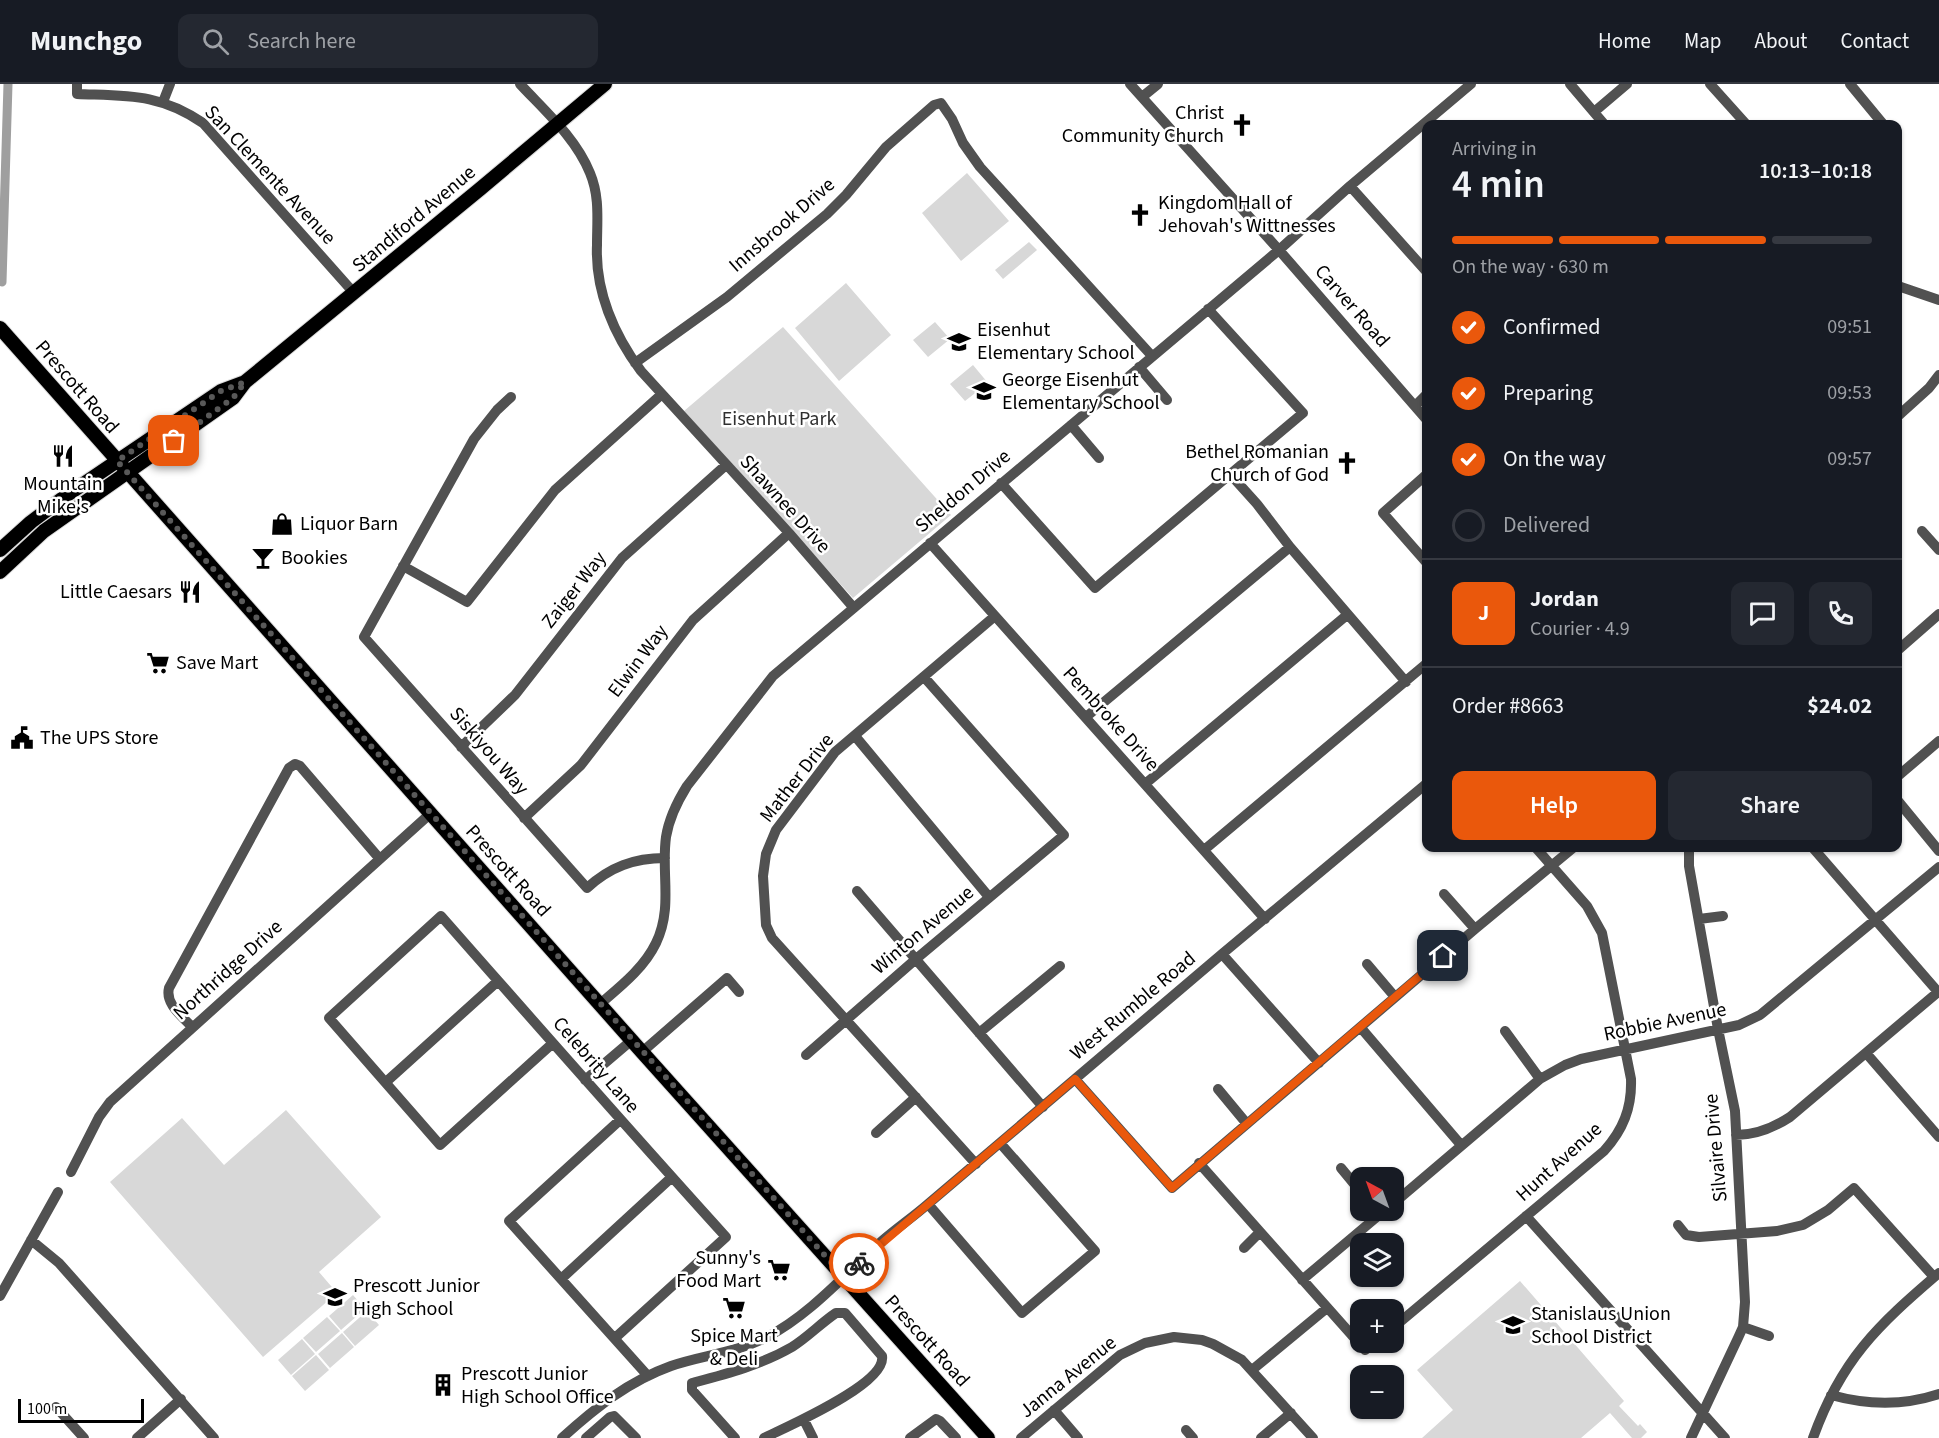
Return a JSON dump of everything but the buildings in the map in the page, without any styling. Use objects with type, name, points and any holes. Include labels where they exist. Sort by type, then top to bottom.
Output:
[{"type":"main road","name":"Standiford Avenue","points":[[0,572],[44,531],[233,398],[245,382],[605,84]]},
{"type":"main road","name":"Prescott Road","points":[[0,328],[642,1052],[988,1438]]},
{"type":"main road","name":"Standiford Avenue","points":[[0,550],[31,522],[117,461],[221,391],[245,382]]},
{"type":"street","points":[[164,102],[170,84]]},
{"type":"street","name":"Shawnee Drive","points":[[519,84],[574,144],[591,174],[598,203],[597,262],[601,289],[612,322],[635,363],[789,533],[853,608]]},
{"type":"street","name":"Carver Road","points":[[1130,84],[1422,414]]},
{"type":"street","points":[[1142,97],[1158,84]]},
{"type":"street","name":"Sheldon Drive","points":[[1428,120],[1471,84]]},
{"type":"street","points":[[1570,84],[1601,120]]},
{"type":"street","points":[[1594,112],[1627,84]]},
{"type":"street","points":[[1710,84],[1742,120]]},
{"type":"street","points":[[1850,84],[1880,120]]},
{"type":"street","name":"San Clemente Avenue","points":[[77,89],[164,102],[189,114],[215,136],[354,293]]},
{"type":"street","name":"Innsbrook Drive","points":[[635,363],[727,297],[826,214],[846,195],[886,147],[934,105],[941,103],[952,119],[963,143],[980,167],[1152,356]]},
{"type":"street","name":"Sheldon Drive","points":[[600,1004],[640,967],[657,942],[667,900],[666,838],[670,819],[687,786],[773,676],[1279,250],[1422,125]]},
{"type":"street","points":[[1350,186],[1422,262]]},
{"type":"street","points":[[1902,287],[1939,300]]},
{"type":"street","points":[[1001,483],[1095,588],[1303,413],[1208,309]]},
{"type":"street","points":[[1139,367],[1167,400]]},
{"type":"street","points":[[1902,412],[1929,388],[1939,375]]},
{"type":"street","points":[[511,397],[497,410],[474,439],[403,566],[467,602],[555,490],[662,394]]},
{"type":"street","points":[[1415,406],[1422,399]]},
{"type":"street","points":[[1071,425],[1099,458]]},
{"type":"street","name":"Zaiger Way","points":[[461,747],[515,696],[622,558],[726,465]]},
{"type":"street","points":[[1230,474],[1406,682]]},
{"type":"street","points":[[1422,479],[1383,513],[1422,557]]},
{"type":"street","points":[[1922,531],[1939,550]]},
{"type":"street","name":"Elwin Way","points":[[524,818],[581,765],[693,620],[789,533]]},
{"type":"street","name":"Pembroke Drive","points":[[930,543],[1265,919]]},
{"type":"street","points":[[1086,717],[1290,547]]},
{"type":"street","name":"Siskiyou Way","points":[[403,566],[364,637],[524,818],[587,888],[607,872],[622,864],[650,858],[665,858]]},
{"type":"street","points":[[1902,646],[1939,614]]},
{"type":"street","points":[[1145,784],[1347,615]]},
{"type":"street","name":"Mather Drive","points":[[976,1164],[772,938],[768,930],[763,876],[766,854],[776,830],[836,752],[995,616]]},
{"type":"street","points":[[1204,850],[1422,668]]},
{"type":"street","name":"Winton Avenue","points":[[806,1055],[1064,835],[924,677]]},
{"type":"street","points":[[855,736],[989,897]]},
{"type":"street","points":[[1902,773],[1939,741]]},
{"type":"street","points":[[192,1027],[170,1003],[167,996],[169,988],[285,772],[295,764],[304,770],[380,858]]},
{"type":"street","name":"West Rumble Road","points":[[562,1438],[599,1405],[648,1376],[671,1366],[738,1349],[765,1338],[797,1318],[884,1240],[1422,787]]},
{"type":"street","points":[[1902,806],[1939,851]]},
{"type":"street","name":"Northridge Drive","points":[[70,1172],[99,1117],[110,1102],[431,813]]},
{"type":"street","name":"Hunt Avenue","points":[[1404,1319],[1604,1151],[1621,1128],[1627,1115],[1632,1091],[1626,1049],[1602,933],[1587,906],[1540,852]]},
{"type":"street","points":[[1075,1079],[1172,1188],[1568,852]]},
{"type":"street","name":"Silvaire Drive","points":[[1689,852],[1689,866],[1735,1111],[1744,1302],[1743,1327],[1691,1438]]},
{"type":"street","points":[[1736,1135],[1755,1133],[1781,1123],[1939,992],[1816,852]]},
{"type":"street","name":"Robbie Avenue","points":[[1404,1194],[1540,1079],[1565,1065],[1581,1059],[1739,1025],[1760,1015],[1939,867]]},
{"type":"street","points":[[858,891],[1043,1107]]},
{"type":"street","points":[[1444,894],[1475,929]]},
{"type":"street","name":"Celebrity Lane","points":[[386,1082],[329,1018],[441,916],[726,1237],[615,1338]]},
{"type":"street","points":[[1699,919],[1723,916]]},
{"type":"street","points":[[1222,954],[1319,1063]]},
{"type":"street","points":[[1366,964],[1395,997]]},
{"type":"street","points":[[980,1033],[1060,966]]},
{"type":"street","points":[[642,1052],[728,978],[740,992]]},
{"type":"street","points":[[498,981],[386,1082],[440,1145],[553,1043]]},
{"type":"street","points":[[1361,1028],[1461,1145]]},
{"type":"street","points":[[1505,1031],[1540,1079]]},
{"type":"street","points":[[585,1080],[632,1040]]},
{"type":"street","points":[[1866,1053],[1939,1137]]},
{"type":"street","points":[[1218,1089],[1247,1124]]},
{"type":"street","points":[[876,1133],[916,1097]]},
{"type":"street","points":[[620,1120],[509,1221],[648,1376]]},
{"type":"street","points":[[928,1204],[1022,1313],[1095,1251],[1000,1143]]},
{"type":"street","points":[[1199,1163],[1350,1333]]},
{"type":"street","points":[[1341,1168],[1350,1179]]},
{"type":"street","points":[[561,1279],[672,1177]]},
{"type":"street","points":[[1678,1225],[1686,1235],[1692,1236],[1789,1229],[1803,1225],[1828,1210],[1854,1188],[1937,1275],[1873,1332],[1839,1377],[1813,1438]]},
{"type":"street","points":[[0,1296],[58,1192]]},
{"type":"street","points":[[1526,1216],[1725,1438]]},
{"type":"street","points":[[1302,1280],[1370,1221]]},
{"type":"street","points":[[1244,1248],[1260,1232]]},
{"type":"street","points":[[31,1240],[59,1263],[214,1438]]},
{"type":"street","points":[[1252,1370],[1327,1308]]},
{"type":"street","points":[[735,1438],[692,1390],[692,1383],[773,1357],[806,1337],[832,1315],[842,1312],[879,1351],[883,1361],[874,1374],[856,1389],[804,1420],[764,1438]]},
{"type":"street","points":[[1743,1327],[1769,1336]]},
{"type":"street","name":"Janna Avenue","points":[[1021,1438],[1120,1355],[1158,1339],[1174,1337],[1202,1340],[1228,1350],[1252,1370],[1313,1438]]},
{"type":"street","points":[[1831,1395],[1891,1404],[1939,1394]]},
{"type":"street","points":[[137,1438],[181,1399]]},
{"type":"street","points":[[56,1407],[84,1438]]},
{"type":"street","points":[[1054,1410],[1078,1438]]},
{"type":"street","points":[[1261,1438],[1291,1413]]},
{"type":"street","points":[[586,1438],[614,1416],[636,1438]]},
{"type":"street","points":[[910,1438],[936,1419],[940,1420],[956,1438]]},
{"type":"street","points":[[804,1420],[813,1438]]},
{"type":"green space","points":[[967,173],[1009,221],[961,261],[922,213]]},
{"type":"green space","points":[[1029,242],[1037,250],[1003,279],[995,270]]},
{"type":"green space","points":[[846,283],[891,335],[839,381],[795,328]]},
{"type":"green space","points":[[935,322],[950,339],[928,357],[913,340]]},
{"type":"green space","name":"Eisenhut Park","points":[[783,327],[951,515],[853,598],[684,411]]},
{"type":"green space","points":[[973,365],[988,383],[965,401],[950,384]]},
{"type":"green space","points":[[286,1110],[381,1217],[319,1272],[337,1293],[263,1357],[110,1182],[182,1118],[224,1165]]},
{"type":"green space","name":"Stanislaus Union School District","points":[[1520,1281],[1624,1401],[1619,1406],[1647,1432],[1641,1438],[1632,1438],[1610,1413],[1581,1438],[1422,1438],[1453,1410],[1417,1370]]},
{"type":"green space","points":[[353,1295],[365,1309],[341,1330],[329,1316]]},
{"type":"green space","points":[[367,1311],[379,1325],[355,1346],[343,1332]]},
{"type":"green space","points":[[327,1317],[340,1331],[316,1352],[303,1338]]},
{"type":"green space","points":[[342,1333],[354,1347],[330,1368],[318,1354]]},
{"type":"green space","points":[[302,1339],[315,1354],[291,1375],[278,1360]]},
{"type":"green space","points":[[316,1355],[329,1370],[305,1391],[292,1376]]},
{"type":"waterway","points":[[2,282],[8,84]]},
{"type":"way so far","points":[[174,441],[233,398],[245,382],[221,391],[117,461],[844,1277],[859,1263]]},
{"type":"place","name":"Christ Community Church","points":[[1242,125]]},
{"type":"place","name":"Kingdom Hall of Jehovah's Wittnesses","points":[[1140,215]]},
{"type":"place","name":"Eisenhut Elementary School","points":[[959,342]]},
{"type":"place","name":"George Eisenhut Elementary School","points":[[984,391]]},
{"type":"place","name":"Mountain Mike's","points":[[63,456]]},
{"type":"place","name":"Bethel Romanian Church of God","points":[[1347,463]]},
{"type":"place","name":"Liquor Barn","points":[[282,524]]},
{"type":"place","name":"Bookies","points":[[263,558]]},
{"type":"place","name":"Little Caesars","points":[[190,592]]},
{"type":"place","name":"Save Mart","points":[[158,663]]},
{"type":"place","name":"The UPS Store","points":[[22,738]]},
{"type":"place","name":"Sunny's Food Mart","points":[[779,1270]]},
{"type":"place","name":"Prescott Junior High School","points":[[335,1297]]},
{"type":"place","name":"Spice Mart & Deli","points":[[734,1308]]},
{"type":"place","name":"Stanislaus Union School District","points":[[1513,1325]]},
{"type":"place","name":"Prescott Junior High School Office","points":[[443,1385]]},
{"type":"route","points":[[859,1263],[1075,1079],[1172,1188],[1443,956]]}]
